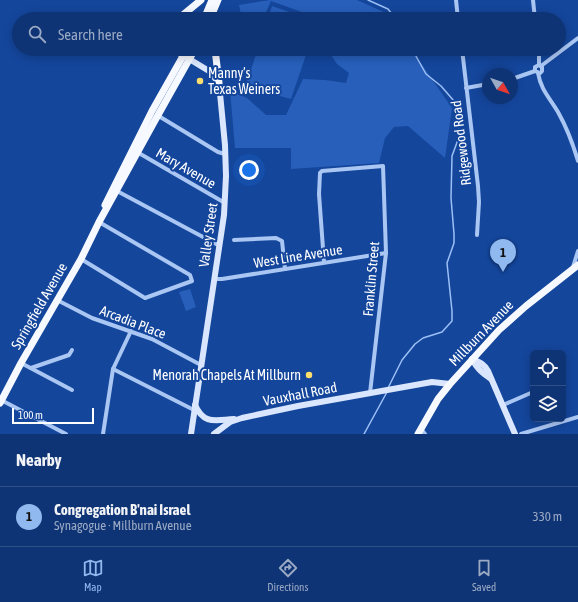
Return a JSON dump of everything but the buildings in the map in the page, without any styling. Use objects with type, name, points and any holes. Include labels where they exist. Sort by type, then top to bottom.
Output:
[{"type":"main road","points":[[186,12],[200,0]]},
{"type":"main road","points":[[209,12],[215,2]]},
{"type":"main road","points":[[212,12],[215,2]]},
{"type":"main road","points":[[214,12],[215,2]]},
{"type":"main road","name":"Springfield Avenue","points":[[1,401],[21,362],[81,259],[99,222],[157,116],[186,56]]},
{"type":"main road","name":"Springfield Avenue","points":[[99,222],[107,200],[152,111],[186,56]]},
{"type":"main road","points":[[190,56],[209,71],[218,83]]},
{"type":"main road","points":[[216,56],[218,83]]},
{"type":"main road","name":"Valley Street","points":[[191,434],[225,203],[225,154],[218,83]]},
{"type":"main road","name":"Millburn Avenue","points":[[421,432],[438,399],[499,330],[526,306],[575,267]]},
{"type":"main road","points":[[472,359],[482,374],[492,380],[515,434]]},
{"type":"main road","name":"Vauxhall Road","points":[[214,434],[236,419],[292,407],[432,382],[450,384]]},
{"type":"main road","points":[[194,408],[207,420],[236,419]]},
{"type":"street","points":[[456,0],[457,12]]},
{"type":"street","points":[[533,0],[534,12]]},
{"type":"street","points":[[566,47],[578,38]]},
{"type":"street","name":"Ridgewood Road","points":[[463,56],[479,202],[477,235]]},
{"type":"street","points":[[518,77],[542,71],[539,56]]},
{"type":"street","points":[[540,65],[553,56]]},
{"type":"street","points":[[537,72],[542,88],[566,126],[574,146],[578,162]]},
{"type":"street","points":[[466,88],[482,85]]},
{"type":"street","points":[[157,116],[218,152],[225,154]]},
{"type":"street","name":"Mary Avenue","points":[[137,152],[225,203]]},
{"type":"street","name":"Franklin Street","points":[[324,262],[320,173],[322,171],[383,166],[386,253],[370,393]]},
{"type":"street","points":[[117,191],[218,245]]},
{"type":"street","points":[[81,259],[145,298],[192,281],[190,275],[99,222]]},
{"type":"street","points":[[234,240],[276,238],[282,241],[285,268]]},
{"type":"street","points":[[575,267],[578,251]]},
{"type":"street","name":"West Line Avenue","points":[[214,279],[386,253]]},
{"type":"street","name":"Arcadia Place","points":[[57,300],[92,318],[152,339],[201,365]]},
{"type":"street","points":[[103,434],[114,369],[131,331]]},
{"type":"street","points":[[31,368],[69,355],[72,350]]},
{"type":"street","points":[[21,362],[72,390]]},
{"type":"street","points":[[114,369],[194,408]]},
{"type":"street","points":[[503,405],[530,393]]},
{"type":"street","points":[[1,401],[66,434]]},
{"type":"street","points":[[521,434],[578,417]]},
{"type":"shaded area","points":[[270,0],[357,0],[384,12],[302,12],[271,1],[266,12],[240,12],[239,5]]},
{"type":"shaded area","points":[[272,6],[289,12],[270,12]]},
{"type":"shaded area","points":[[256,56],[306,56],[291,99],[245,87]]},
{"type":"shaded area","points":[[332,56],[416,56],[452,108],[445,158],[408,126],[394,127],[385,138],[379,163],[291,169],[291,148],[235,148],[230,91],[247,98],[266,115],[286,115],[303,79],[346,83],[349,73],[337,64]]},
{"type":"shaded area","points":[[190,289],[196,307],[186,311],[179,292]]},
{"type":"waterway","points":[[368,0],[388,9],[390,12]]},
{"type":"waterway","points":[[388,388],[402,360],[415,344],[423,338],[442,332],[452,321],[447,263],[454,243],[451,198],[452,156],[459,137],[458,113],[454,101],[441,86],[426,74],[416,56]]},
{"type":"waterway","points":[[364,434],[387,392]]},
{"type":"place","name":"Manny’s Texas Weiners","points":[[200,81]]},
{"type":"place","name":"Congregation B'nai Israel","points":[[503,272]]},
{"type":"place","name":"Menorah Chapels At Millburn","points":[[309,375]]}]
